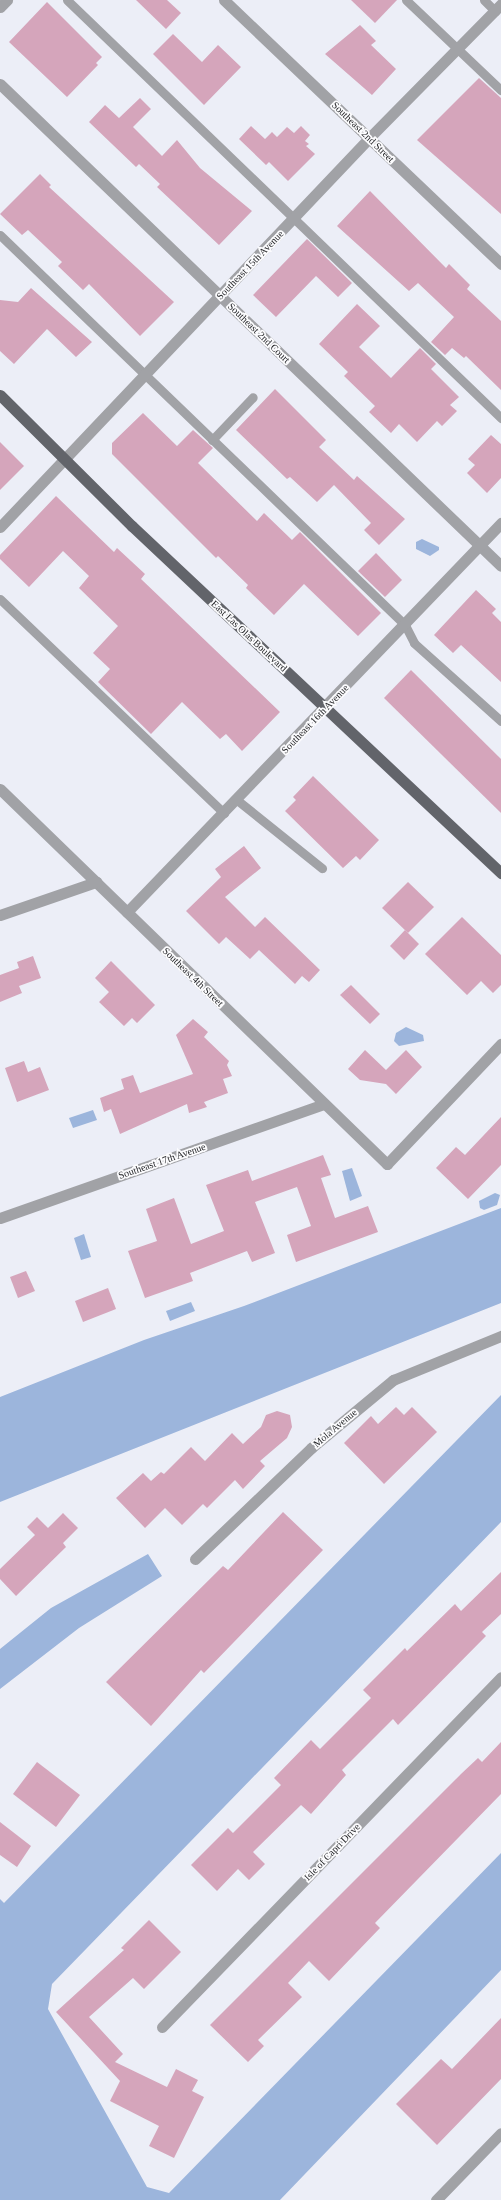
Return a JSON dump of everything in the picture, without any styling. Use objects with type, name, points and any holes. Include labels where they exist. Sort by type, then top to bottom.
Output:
[{"type":"main road","name":"East Las Olas Boulevard","points":[[0,395],[64,459],[501,873]]},
{"type":"street","points":[[0,7],[7,0]]},
{"type":"street","name":"Southeast 2nd Street","points":[[224,0],[370,137],[501,264]]},
{"type":"street","name":"Southeast 15th Avenue","points":[[0,527],[145,376],[370,137],[498,7]]},
{"type":"street","name":"Southeast 2nd Court","points":[[0,84],[501,566]]},
{"type":"street","name":"Southeast 16th Avenue","points":[[127,912],[326,708],[501,523]]},
{"type":"street","name":"Southeast 4th Street","points":[[0,789],[387,1164],[501,1044]]},
{"type":"street","points":[[0,915],[96,882]]},
{"type":"street","name":"Southeast 17th Avenue","points":[[0,1218],[324,1104]]},
{"type":"street","name":"Mola Avenue","points":[[195,1559],[311,1448],[393,1380],[501,1336]]},
{"type":"street","name":"Isle of Capri Drive","points":[[162,2027],[501,1677]]},
{"type":"street","points":[[436,2200],[501,2133]]},
{"type":"lane","points":[[67,0],[501,418]]},
{"type":"lane","points":[[406,0],[501,90]]},
{"type":"lane","points":[[484,0],[498,7]]},
{"type":"lane","points":[[0,235],[405,625],[414,643],[501,721]]},
{"type":"lane","points":[[212,440],[253,397]]},
{"type":"lane","points":[[0,599],[224,813]]},
{"type":"lane","points":[[237,800],[322,868]]},
{"type":"water","points":[[422,539],[439,547],[439,550],[430,556],[416,549],[416,542]]},
{"type":"water","points":[[406,1027],[423,1035],[424,1041],[399,1046],[394,1041],[396,1033]]},
{"type":"water","points":[[93,1110],[97,1120],[73,1128],[69,1118]]},
{"type":"water","points":[[352,1168],[362,1196],[350,1201],[342,1171]]},
{"type":"water","points":[[495,1193],[500,1195],[497,1205],[484,1210],[480,1208],[479,1201]]},
{"type":"water","points":[[501,1208],[501,1303],[0,1502],[0,1397],[144,1340],[244,1306]]},
{"type":"water","points":[[84,1234],[91,1257],[81,1260],[74,1238]]},
{"type":"water","points":[[191,1302],[195,1311],[170,1321],[166,1311]]},
{"type":"water","points":[[501,1395],[501,1522],[52,1984],[48,2009],[147,2187],[169,2193],[501,1853],[501,1970],[280,2200],[0,2200],[0,1899],[4,1903]]},
{"type":"water","points":[[148,1554],[162,1576],[79,1628],[0,1689],[0,1649],[51,1608]]},
{"type":"building","points":[[136,0],[167,0],[181,13],[166,29]]},
{"type":"building","points":[[351,0],[397,0],[375,23]]},
{"type":"building","points":[[47,2],[102,57],[96,63],[98,65],[67,97],[9,42]]},
{"type":"building","points":[[360,25],[376,41],[371,45],[396,69],[372,95],[325,54]]},
{"type":"building","points":[[173,34],[202,62],[218,45],[241,67],[204,105],[153,54]]},
{"type":"building","points":[[479,78],[501,98],[501,214],[417,140]]},
{"type":"building","points":[[140,98],[151,109],[133,127],[162,156],[177,140],[200,168],[252,211],[219,245],[157,187],[160,184],[139,164],[136,167],[89,122],[105,105],[119,118]]},
{"type":"building","points":[[251,126],[265,139],[272,132],[277,137],[287,127],[294,133],[301,126],[310,135],[305,141],[309,144],[306,146],[315,154],[288,181],[269,162],[266,165],[239,139]]},
{"type":"building","points":[[40,174],[51,185],[49,187],[174,302],[140,336],[89,284],[83,290],[58,266],[62,262],[28,230],[22,235],[0,214]]},
{"type":"building","points":[[370,191],[446,268],[449,264],[470,285],[467,289],[501,321],[501,390],[466,356],[464,358],[452,348],[445,355],[431,342],[454,317],[418,283],[409,291],[337,226]]},
{"type":"building","points":[[307,239],[352,283],[338,297],[316,276],[276,317],[253,295]]},
{"type":"building","points":[[31,288],[92,342],[76,357],[47,329],[14,364],[0,351],[0,300],[18,302]]},
{"type":"building","points":[[357,304],[380,326],[359,347],[391,378],[420,348],[436,364],[431,369],[459,397],[450,405],[457,411],[442,426],[437,421],[417,442],[399,424],[391,433],[369,412],[375,406],[344,376],[348,372],[319,344]]},
{"type":"building","points":[[275,389],[326,440],[319,447],[354,480],[357,476],[405,519],[379,545],[364,530],[371,523],[334,485],[317,502],[290,477],[287,479],[236,430]]},
{"type":"building","points":[[143,413],[177,446],[193,430],[213,448],[198,463],[257,521],[264,513],[292,540],[300,532],[381,613],[358,636],[304,584],[274,615],[246,588],[248,585],[218,556],[216,558],[112,454],[112,443]]},
{"type":"building","points":[[491,435],[501,444],[501,478],[487,493],[467,473],[475,465],[468,459]]},
{"type":"building","points":[[0,442],[24,466],[0,490]]},
{"type":"building","points":[[56,496],[114,552],[117,548],[145,574],[141,579],[280,712],[242,751],[226,734],[220,739],[182,702],[151,734],[98,682],[110,669],[93,653],[118,626],[79,588],[89,576],[63,551],[29,587],[0,559],[0,555]]},
{"type":"building","points":[[376,553],[402,580],[385,597],[358,571]]},
{"type":"building","points":[[476,590],[496,609],[492,613],[501,622],[501,682],[461,645],[453,653],[434,635]]},
{"type":"building","points":[[411,670],[501,759],[501,813],[384,698]]},
{"type":"building","points":[[313,776],[379,840],[360,860],[356,856],[343,868],[285,811],[296,800],[293,797]]},
{"type":"building","points":[[244,846],[261,868],[225,897],[255,927],[265,917],[320,970],[309,982],[302,976],[295,984],[259,950],[250,959],[226,937],[219,944],[186,911],[221,877],[215,869]]},
{"type":"building","points":[[408,882],[434,907],[408,933],[382,908]]},
{"type":"building","points":[[462,917],[501,955],[501,985],[493,993],[481,981],[467,995],[425,954]]},
{"type":"building","points":[[405,930],[419,944],[404,960],[390,946]]},
{"type":"building","points":[[33,956],[41,978],[19,986],[22,993],[0,1002],[0,975],[19,968],[17,962]]},
{"type":"building","points":[[111,961],[155,1005],[137,1023],[132,1018],[124,1026],[99,1002],[109,992],[95,978]]},
{"type":"building","points":[[351,985],[380,1014],[370,1024],[340,995]]},
{"type":"building","points":[[193,1019],[208,1032],[204,1037],[229,1061],[227,1065],[232,1076],[223,1079],[228,1093],[204,1102],[207,1107],[189,1113],[187,1104],[120,1134],[111,1109],[104,1112],[100,1098],[124,1089],[121,1079],[133,1075],[140,1093],[193,1074],[176,1035]]},
{"type":"building","points":[[365,1050],[386,1070],[406,1050],[422,1067],[396,1094],[386,1084],[360,1080],[348,1069]]},
{"type":"building","points":[[24,1061],[28,1072],[40,1067],[49,1090],[17,1102],[5,1068]]},
{"type":"building","points":[[501,1117],[501,1165],[468,1199],[436,1168],[456,1147],[465,1155]]},
{"type":"building","points":[[323,1155],[331,1175],[321,1178],[335,1218],[368,1206],[378,1232],[296,1262],[287,1235],[311,1226],[297,1187],[255,1202],[275,1253],[252,1262],[247,1251],[190,1273],[193,1281],[145,1298],[128,1251],[157,1241],[146,1209],[174,1198],[191,1244],[224,1231],[206,1185],[248,1170],[252,1181]]},
{"type":"building","points":[[26,1271],[35,1291],[18,1298],[10,1277]]},
{"type":"building","points":[[108,1288],[116,1309],[83,1322],[75,1301]]},
{"type":"building","points":[[396,1407],[404,1415],[412,1407],[437,1432],[384,1484],[344,1443],[371,1416],[378,1424]]},
{"type":"building","points":[[277,1411],[290,1415],[292,1427],[287,1438],[260,1461],[265,1466],[243,1489],[235,1480],[207,1508],[203,1504],[182,1525],[165,1508],[145,1528],[116,1498],[143,1473],[151,1481],[161,1472],[164,1474],[191,1447],[205,1461],[232,1433],[243,1444],[261,1427],[266,1415]]},
{"type":"building","points":[[283,1512],[323,1550],[204,1673],[201,1670],[151,1726],[106,1682],[223,1566],[228,1570]]},
{"type":"building","points":[[63,1513],[78,1528],[63,1543],[66,1547],[16,1596],[0,1579],[0,1569],[35,1535],[27,1527],[37,1517],[48,1528]]},
{"type":"building","points":[[501,1572],[501,1614],[482,1632],[486,1636],[398,1725],[393,1719],[342,1770],[346,1775],[311,1814],[301,1805],[253,1852],[265,1864],[249,1880],[238,1869],[217,1891],[191,1865],[228,1828],[233,1833],[281,1785],[274,1778],[311,1740],[320,1749],[371,1698],[363,1690],[405,1648],[407,1651],[455,1604],[461,1611]]},
{"type":"building","points":[[501,1742],[501,1794],[375,1923],[380,1928],[329,1981],[309,1961],[288,1983],[302,1997],[258,2040],[264,2046],[248,2062],[210,2025],[461,1774],[478,1758],[482,1762]]},
{"type":"building","points":[[37,1762],[80,1795],[56,1827],[13,1794]]},
{"type":"building","points":[[0,1822],[31,1846],[17,1867],[0,1855]]},
{"type":"building","points":[[149,1920],[181,1952],[144,1989],[133,1978],[89,2017],[123,2054],[115,2062],[167,2087],[176,2069],[198,2080],[192,2091],[204,2097],[174,2158],[149,2146],[159,2126],[110,2101],[120,2081],[56,2012],[124,1950],[121,1948]]},
{"type":"building","points":[[501,2018],[501,2079],[437,2145],[396,2104],[441,2059],[452,2069]]}]
